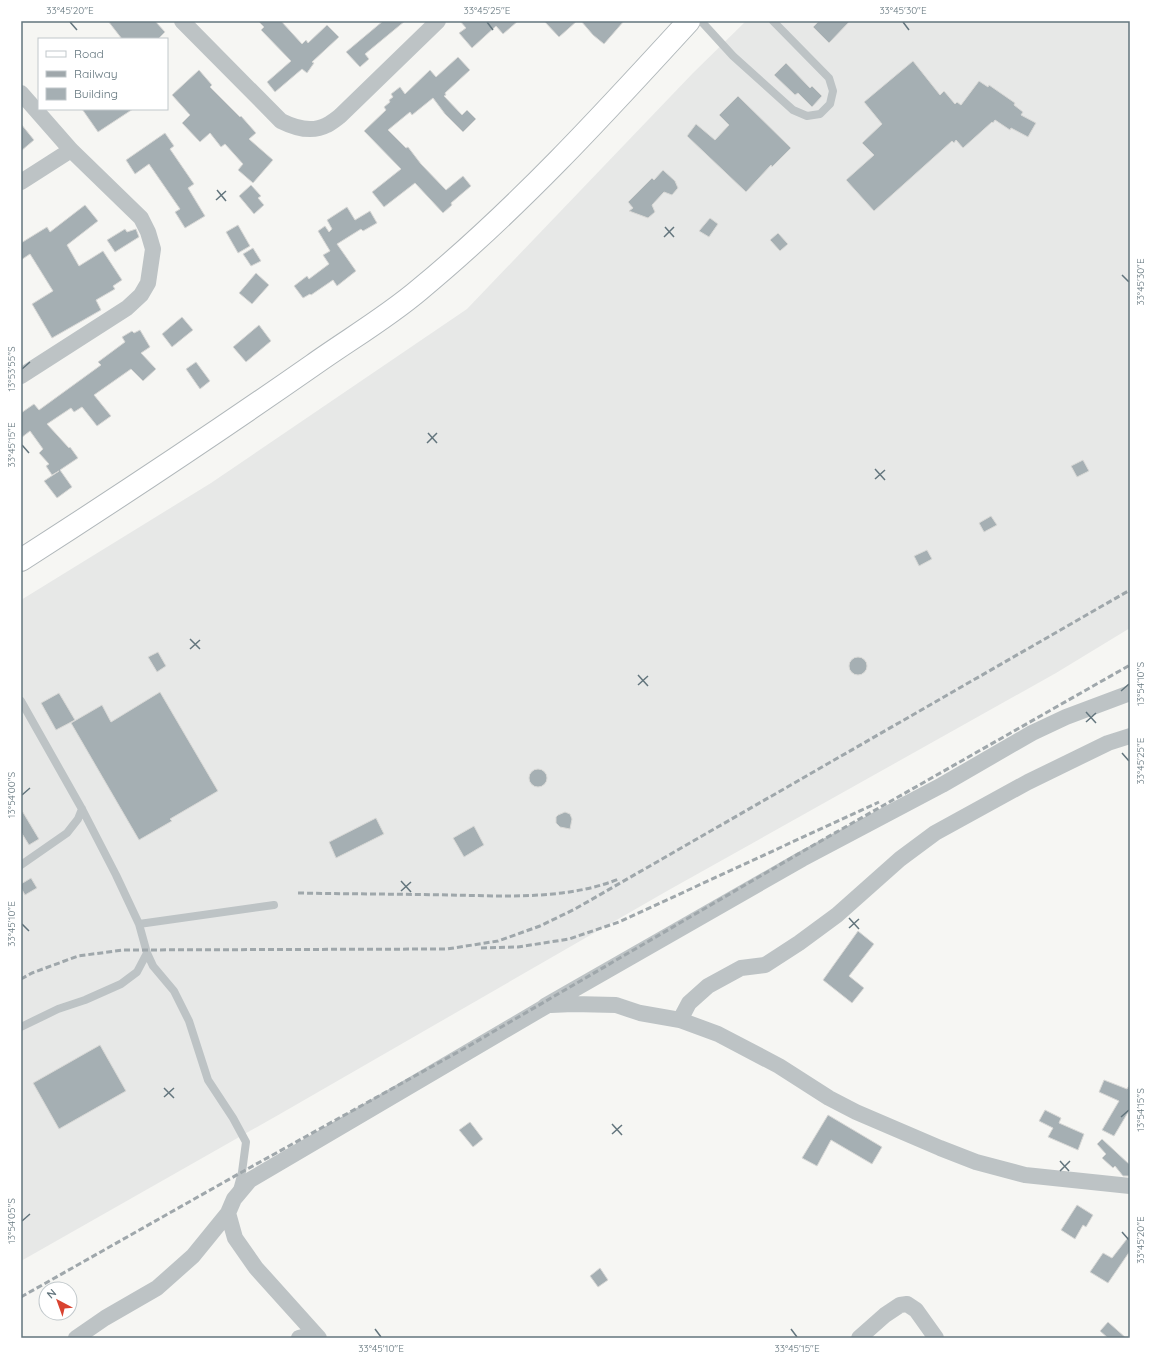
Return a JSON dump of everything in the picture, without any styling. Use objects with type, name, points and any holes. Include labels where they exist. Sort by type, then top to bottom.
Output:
[{"type":"main road","points":[[21,560],[131,489],[328,354],[376,323],[418,291],[526,194],[620,97],[689,21]]},
{"type":"street","points":[[189,23],[281,121],[298,128],[309,129],[326,126],[340,116],[438,21]]},
{"type":"street","points":[[21,93],[71,150],[140,218],[148,232],[153,249],[148,283],[141,295],[127,308],[21,376]]},
{"type":"street","points":[[21,182],[71,150]]},
{"type":"street","points":[[76,1338],[105,1318],[157,1288],[193,1256],[228,1214],[234,1199],[250,1180],[548,1005],[546,1006],[783,870],[942,785],[1032,732],[1066,717],[1130,693]]},
{"type":"street","points":[[680,1020],[689,1004],[708,986],[741,968],[765,965],[800,942],[837,915],[900,859],[935,833],[1028,782],[1108,743],[1130,736]]},
{"type":"street","points":[[548,1005],[616,1005],[640,1013],[680,1020],[718,1034],[779,1066],[829,1098],[856,1112],[976,1162],[1025,1175],[1130,1186]]},
{"type":"street","points":[[228,1214],[235,1238],[256,1268],[318,1337]]},
{"type":"street","points":[[859,1338],[900,1305],[907,1304],[916,1310],[936,1338]]},
{"type":"street","points":[[299,1338],[310,1335],[318,1337]]},
{"type":"lane","points":[[701,21],[733,56],[793,110],[807,116],[820,114],[830,104],[834,91],[829,78],[773,21]]},
{"type":"lane","points":[[21,701],[82,809],[140,924],[146,953],[153,966],[174,991],[189,1021],[208,1080],[233,1118],[246,1142],[242,1172],[234,1199]]},
{"type":"lane","points":[[21,865],[68,833],[78,820],[82,809]]},
{"type":"lane","points":[[140,924],[274,905]]},
{"type":"lane","points":[[21,1027],[58,1009],[85,1000],[121,984],[137,972],[146,953]]},
{"type":"shaded area","points":[[746,21],[1130,21],[1130,628],[1056,673],[667,891],[21,1261],[21,600],[211,483],[467,309],[693,73]]},
{"type":"building","points":[[108,21],[155,21],[165,32],[159,38],[121,38]]},
{"type":"building","points":[[258,21],[281,21],[302,44],[306,40],[308,43],[327,25],[339,37],[312,62],[314,63],[307,73],[302,69],[275,92],[267,82],[291,61],[261,30],[264,27]]},
{"type":"building","points":[[383,21],[405,21],[365,54],[369,59],[360,67],[346,52]]},
{"type":"building","points":[[460,21],[518,21],[503,34],[496,26],[472,48],[459,33],[466,28]]},
{"type":"building","points":[[544,21],[577,21],[559,37]]},
{"type":"building","points":[[581,21],[624,21],[604,44],[593,35]]},
{"type":"building","points":[[819,21],[850,21],[829,43],[813,27]]},
{"type":"building","points":[[458,57],[470,70],[445,93],[446,95],[444,96],[462,115],[467,110],[476,119],[463,132],[445,114],[433,98],[412,115],[410,112],[388,130],[406,148],[408,147],[421,164],[446,190],[463,176],[471,186],[451,203],[452,205],[443,213],[415,183],[384,207],[372,192],[401,169],[364,131],[386,110],[384,107],[393,97],[391,94],[400,87],[405,94],[430,70],[436,77]]},
{"type":"building","points":[[913,61],[940,95],[944,91],[955,104],[957,102],[961,105],[979,81],[988,87],[989,85],[1015,103],[1014,105],[1023,112],[1021,115],[1036,123],[1028,137],[1011,128],[1010,130],[995,120],[963,148],[956,140],[954,143],[952,141],[874,211],[846,180],[874,155],[862,143],[882,124],[864,102]]},
{"type":"building","points":[[786,63],[810,88],[812,86],[822,96],[812,107],[798,93],[795,95],[774,75]]},
{"type":"building","points":[[199,70],[212,85],[210,87],[240,117],[241,116],[256,133],[249,139],[273,160],[253,183],[238,170],[243,164],[225,144],[221,147],[210,133],[200,142],[182,123],[190,115],[172,95]]},
{"type":"building","points":[[738,96],[791,148],[772,167],[771,165],[746,192],[687,136],[696,124],[715,140],[729,125],[719,115]]},
{"type":"building","points":[[83,110],[131,110],[98,132]]},
{"type":"building","points":[[21,124],[34,140],[21,151]]},
{"type":"building","points":[[165,133],[174,146],[170,149],[194,184],[188,188],[205,216],[185,228],[175,212],[180,209],[149,164],[135,174],[126,160]]},
{"type":"building","points":[[663,170],[675,181],[678,188],[672,195],[664,192],[652,205],[655,212],[648,218],[629,211],[633,208],[628,202],[652,178],[654,180]]},
{"type":"building","points":[[251,185],[261,196],[258,198],[264,205],[254,214],[239,196]]},
{"type":"building","points":[[85,205],[98,221],[67,245],[79,266],[103,251],[122,280],[113,286],[115,289],[96,300],[101,310],[52,338],[32,304],[53,291],[30,254],[21,260],[21,243],[47,227],[50,232]]},
{"type":"building","points":[[347,207],[355,220],[370,211],[377,223],[363,231],[361,229],[337,244],[356,271],[337,286],[333,280],[311,295],[310,294],[303,298],[294,286],[307,276],[309,279],[329,264],[323,255],[330,251],[318,231],[325,226],[329,232],[332,229],[327,220]]},
{"type":"building","points":[[710,218],[718,224],[709,237],[699,231]]},
{"type":"building","points":[[238,225],[250,246],[238,253],[226,232]]},
{"type":"building","points":[[125,229],[127,232],[136,229],[139,237],[115,252],[107,240]]},
{"type":"building","points":[[778,233],[788,244],[780,251],[770,240]]},
{"type":"building","points":[[253,248],[261,261],[251,266],[243,254]]},
{"type":"building","points":[[256,273],[269,285],[252,304],[239,293]]},
{"type":"building","points":[[182,317],[193,330],[172,347],[162,334]]},
{"type":"building","points":[[259,325],[271,341],[246,362],[233,347]]},
{"type":"building","points":[[140,330],[150,347],[141,353],[156,369],[143,381],[131,369],[94,395],[111,416],[97,426],[82,407],[74,412],[71,408],[47,424],[69,448],[70,447],[78,458],[60,470],[72,487],[57,498],[44,481],[59,471],[52,475],[46,466],[49,464],[39,453],[43,449],[30,431],[21,438],[21,413],[34,404],[39,410],[101,365],[98,362],[125,342],[122,337],[132,331],[134,333]]},
{"type":"building","points":[[196,362],[210,381],[200,389],[186,369]]},
{"type":"building","points":[[1083,460],[1089,471],[1077,477],[1071,466]]},
{"type":"building","points":[[991,516],[997,525],[984,532],[979,523]]},
{"type":"building","points":[[927,550],[932,559],[919,566],[914,556]]},
{"type":"building","points":[[158,652],[166,666],[157,672],[148,657]]},
{"type":"building","points":[[854,657],[862,657],[867,662],[865,673],[862,675],[854,675],[849,670],[849,662]]},
{"type":"building","points":[[160,692],[218,791],[170,819],[172,821],[139,840],[71,723],[102,705],[111,722]]},
{"type":"building","points":[[59,693],[75,720],[56,730],[41,703]]},
{"type":"building","points":[[538,769],[544,772],[547,778],[544,784],[538,787],[532,784],[529,778],[532,772]]},
{"type":"building","points":[[21,809],[39,839],[29,845],[21,832]]},
{"type":"building","points":[[565,812],[570,814],[572,819],[570,829],[560,827],[556,823],[556,817]]},
{"type":"building","points":[[376,818],[384,834],[336,858],[329,842]]},
{"type":"building","points":[[474,826],[484,845],[464,857],[453,838]]},
{"type":"building","points":[[31,878],[37,888],[25,895],[21,888],[21,884]]},
{"type":"building","points":[[858,931],[874,944],[849,976],[864,988],[852,1003],[823,980]]},
{"type":"building","points":[[100,1045],[126,1091],[59,1129],[33,1083]]},
{"type":"building","points":[[1104,1080],[1127,1089],[1130,1084],[1130,1109],[1114,1136],[1102,1130],[1119,1101],[1099,1092]]},
{"type":"building","points":[[1045,1110],[1061,1118],[1059,1123],[1084,1134],[1078,1150],[1048,1137],[1053,1128],[1039,1121]]},
{"type":"building","points":[[828,1115],[882,1147],[872,1164],[831,1140],[817,1166],[802,1158]]},
{"type":"building","points":[[470,1122],[483,1139],[473,1147],[459,1130]]},
{"type":"building","points":[[1102,1139],[1130,1165],[1130,1176],[1123,1176],[1115,1166],[1113,1168],[1102,1158],[1106,1154],[1097,1144]]},
{"type":"building","points":[[1077,1205],[1093,1215],[1086,1227],[1083,1225],[1075,1239],[1061,1230]]},
{"type":"building","points":[[1130,1235],[1130,1251],[1108,1283],[1090,1272],[1103,1253],[1112,1258]]},
{"type":"building","points":[[600,1268],[608,1280],[598,1287],[590,1276]]},
{"type":"building","points":[[1108,1322],[1126,1338],[1108,1338],[1100,1331]]},
{"type":"railway","points":[[21,979],[32,973],[78,956],[123,950],[447,949],[498,941],[540,926],[575,909],[1130,590]]},
{"type":"railway","points":[[21,1297],[467,1047],[812,846],[1130,665]]},
{"type":"railway","points":[[481,948],[518,947],[569,939],[619,922],[879,802]]},
{"type":"railway","points":[[298,893],[514,896],[557,894],[599,886],[619,879]]}]
